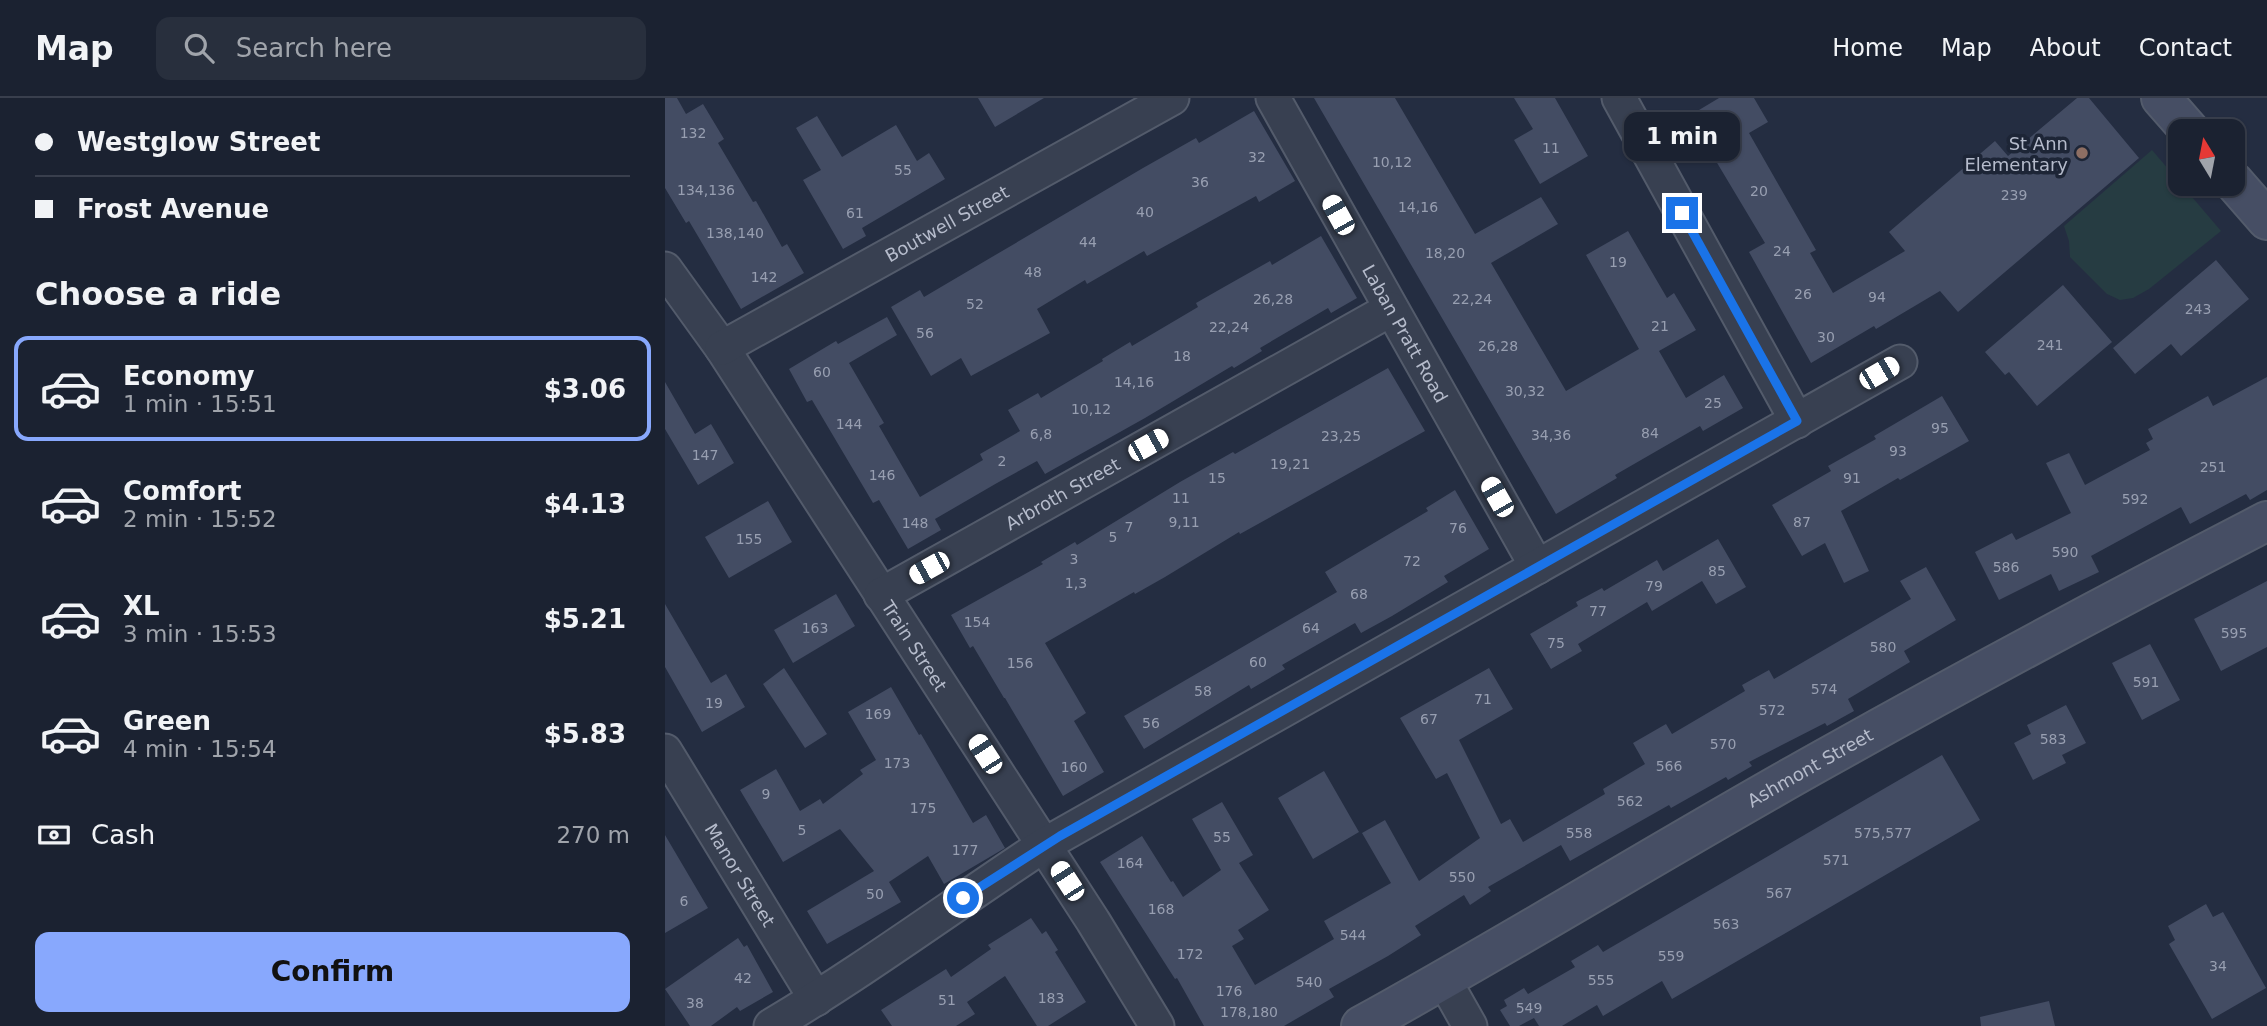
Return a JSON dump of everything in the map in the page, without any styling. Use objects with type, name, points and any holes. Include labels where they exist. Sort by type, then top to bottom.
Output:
[{"type":"main road","points":[[2161,98],[2179,119]]},
{"type":"main road","points":[[2245,195],[2267,220]]},
{"type":"main road","name":"Ashmont Street","points":[[1361,1026],[1823,759],[2092,612],[2267,522]]},
{"type":"street","name":"Boutwell Street","points":[[722,348],[1172,98]]},
{"type":"street","name":"Laban Pratt Road","points":[[1273,98],[1537,567]]},
{"type":"street","points":[[1619,98],[1797,421]]},
{"type":"street","name":"Train Street","points":[[668,282],[722,348],[1093,921],[1157,1026]]},
{"type":"street","name":"Arbroth Street","points":[[881,595],[1391,309]]},
{"type":"street","points":[[771,1026],[817,999],[1044,845],[1900,362]]},
{"type":"street","name":"Manor Street","points":[[665,751],[817,999]]},
{"type":"street","points":[[1444,980],[1470,1026]]},
{"type":"green space","points":[[2152,150],[2168,169],[2168,196],[2191,196],[2221,231],[2149,289],[2133,298],[2120,300],[2107,294],[2070,257],[2064,226]]},
{"type":"building","points":[[665,98],[677,98],[686,114],[703,104],[724,139],[718,143],[753,202],[756,201],[782,247],[787,244],[804,273],[741,309],[689,221],[686,223],[665,188]]},
{"type":"building","points":[[978,98],[1044,98],[995,127]]},
{"type":"building","points":[[1314,98],[1395,98],[1475,234],[1541,197],[1558,224],[1491,263],[1566,391],[1639,349],[1586,255],[1628,231],[1667,298],[1674,293],[1696,330],[1659,351],[1686,398],[1724,375],[1743,408],[1703,431],[1700,426],[1615,475],[1617,478],[1556,514]]},
{"type":"building","points":[[1514,98],[1555,98],[1588,156],[1540,184],[1514,140],[1533,129]]},
{"type":"building","points":[[1719,98],[1754,98],[1768,122],[1749,133],[1816,250],[1810,253],[1833,293],[1905,251],[1889,232],[1995,141],[2008,156],[2077,98],[2089,98],[2139,158],[1958,312],[1940,291],[1811,363],[1749,252],[1765,243],[1689,116]]},
{"type":"building","points":[[1254,111],[1295,181],[1259,202],[1256,196],[1147,256],[1144,251],[1087,284],[1085,280],[1037,309],[1050,333],[971,376],[961,358],[931,376],[891,307],[920,290],[924,297],[1196,138],[1199,143]]},
{"type":"building","points":[[817,116],[842,157],[896,125],[917,161],[929,153],[945,179],[862,228],[866,236],[843,249],[803,180],[821,170],[796,128]]},
{"type":"building","points":[[1321,236],[1357,298],[1331,313],[1328,308],[1260,348],[1262,351],[1234,368],[1232,366],[1045,474],[1037,461],[997,483],[935,519],[941,530],[908,549],[879,500],[873,503],[812,400],[807,402],[789,369],[836,341],[838,344],[887,317],[897,335],[849,363],[884,423],[879,426],[920,497],[983,460],[980,454],[1020,431],[1008,410],[1038,393],[1041,398],[1130,342],[1132,346],[1198,307],[1196,303],[1270,261],[1272,265]]},
{"type":"building","points":[[2216,260],[2249,299],[2181,356],[2171,344],[2135,374],[2113,348]]},
{"type":"building","points":[[2063,285],[2112,342],[2037,406],[2009,372],[2005,375],[1985,352]]},
{"type":"building","points":[[1388,368],[1425,431],[1240,534],[1239,532],[1165,577],[1045,643],[1086,713],[1074,721],[1104,772],[1063,796],[973,646],[970,648],[951,615],[1043,564],[1041,562],[1075,542],[1077,545],[1233,452],[1235,454]]},
{"type":"building","points":[[2267,377],[2267,490],[2250,500],[2246,494],[2190,524],[2181,507],[2091,556],[2099,572],[2059,591],[2051,574],[1999,600],[1975,552],[2012,533],[2016,540],[2071,513],[2046,463],[2069,453],[2085,485],[2150,450],[2146,443],[2153,439],[2148,429],[2208,396],[2213,406]]},
{"type":"building","points":[[665,382],[695,434],[711,424],[734,463],[698,485],[665,429]]},
{"type":"building","points":[[1942,396],[1969,441],[1841,511],[1869,571],[1844,583],[1825,543],[1802,556],[1772,505],[1831,471],[1828,466],[1876,439],[1874,436]]},
{"type":"building","points":[[1455,490],[1489,549],[1444,576],[1448,582],[1392,616],[1361,633],[1355,623],[1282,665],[1285,669],[1251,689],[1249,685],[1144,749],[1124,716],[1337,592],[1325,572],[1428,511],[1426,508]]},
{"type":"building","points":[[768,501],[792,542],[729,578],[705,537]]},
{"type":"building","points":[[1718,539],[1746,587],[1716,604],[1702,581],[1652,611],[1647,602],[1578,644],[1582,651],[1551,669],[1530,634],[1578,606],[1576,602],[1602,588],[1604,591],[1657,560],[1663,571]]},
{"type":"building","points":[[1926,567],[1956,620],[1904,651],[1910,662],[1848,699],[1854,711],[1749,762],[1752,766],[1728,780],[1726,777],[1671,808],[1669,805],[1570,861],[1561,845],[1488,887],[1491,891],[1470,905],[1464,895],[1415,926],[1421,935],[1329,989],[1334,997],[1284,1026],[1204,1026],[1177,978],[1175,979],[1100,862],[1142,836],[1183,897],[1221,870],[1192,819],[1222,802],[1253,855],[1239,863],[1269,910],[1238,930],[1244,939],[1232,946],[1255,985],[1334,939],[1324,921],[1391,883],[1362,833],[1385,820],[1419,881],[1480,838],[1447,773],[1436,779],[1400,718],[1489,668],[1513,709],[1459,740],[1501,824],[1510,819],[1523,842],[1605,794],[1603,789],[1645,764],[1633,743],[1666,724],[1672,734],[1745,691],[1742,685],[1769,670],[1774,679],[1911,599],[1900,581]]},
{"type":"building","points":[[2267,581],[2267,647],[2221,671],[2194,619]]},
{"type":"building","points":[[836,594],[855,626],[793,663],[774,630]]},
{"type":"building","points":[[665,604],[711,683],[726,674],[745,707],[702,732],[665,667]]},
{"type":"building","points":[[2150,644],[2180,700],[2142,720],[2112,663]]},
{"type":"building","points":[[784,668],[827,734],[805,748],[763,684]]},
{"type":"building","points":[[891,687],[973,823],[986,815],[1005,848],[944,884],[928,856],[889,882],[901,902],[827,944],[807,911],[874,871],[840,829],[783,862],[740,790],[776,769],[800,811],[820,799],[823,804],[863,774],[860,770],[876,760],[848,712]]},
{"type":"building","points":[[2066,705],[2086,743],[2062,755],[2066,763],[2033,780],[2014,743],[2031,734],[2027,725]]},
{"type":"building","points":[[1942,755],[1980,820],[1672,999],[1662,981],[1603,1016],[1597,1005],[1562,1026],[1539,1026],[1534,1018],[1519,1026],[1510,1026],[1500,1010],[1507,1006],[1504,1000],[1524,988],[1528,994],[1575,967],[1571,961],[1598,945],[1603,952]]},
{"type":"building","points":[[1324,771],[1359,832],[1313,859],[1278,798]]},
{"type":"building","points":[[665,835],[708,908],[665,933]]},
{"type":"building","points":[[2206,904],[2213,917],[2223,912],[2266,988],[2212,1019],[2169,944],[2175,940],[2168,926]]},
{"type":"building","points":[[1031,918],[1042,934],[1046,931],[1058,950],[1055,952],[1086,1002],[1048,1026],[1037,1026],[1005,976],[967,1002],[975,1014],[956,1026],[892,1026],[881,1010],[946,969],[951,977],[991,949],[988,945]]},
{"type":"building","points":[[738,938],[744,947],[747,945],[773,992],[740,1011],[737,1007],[711,1026],[690,1026],[665,989]]},
{"type":"building","points":[[2049,1001],[2055,1026],[1981,1026],[1980,1017]]},
{"type":"place","name":"St Ann Elementary","points":[[2082,153]]},
{"type":"route","points":[[963,898],[1044,845],[1797,421],[1682,213]]}]
